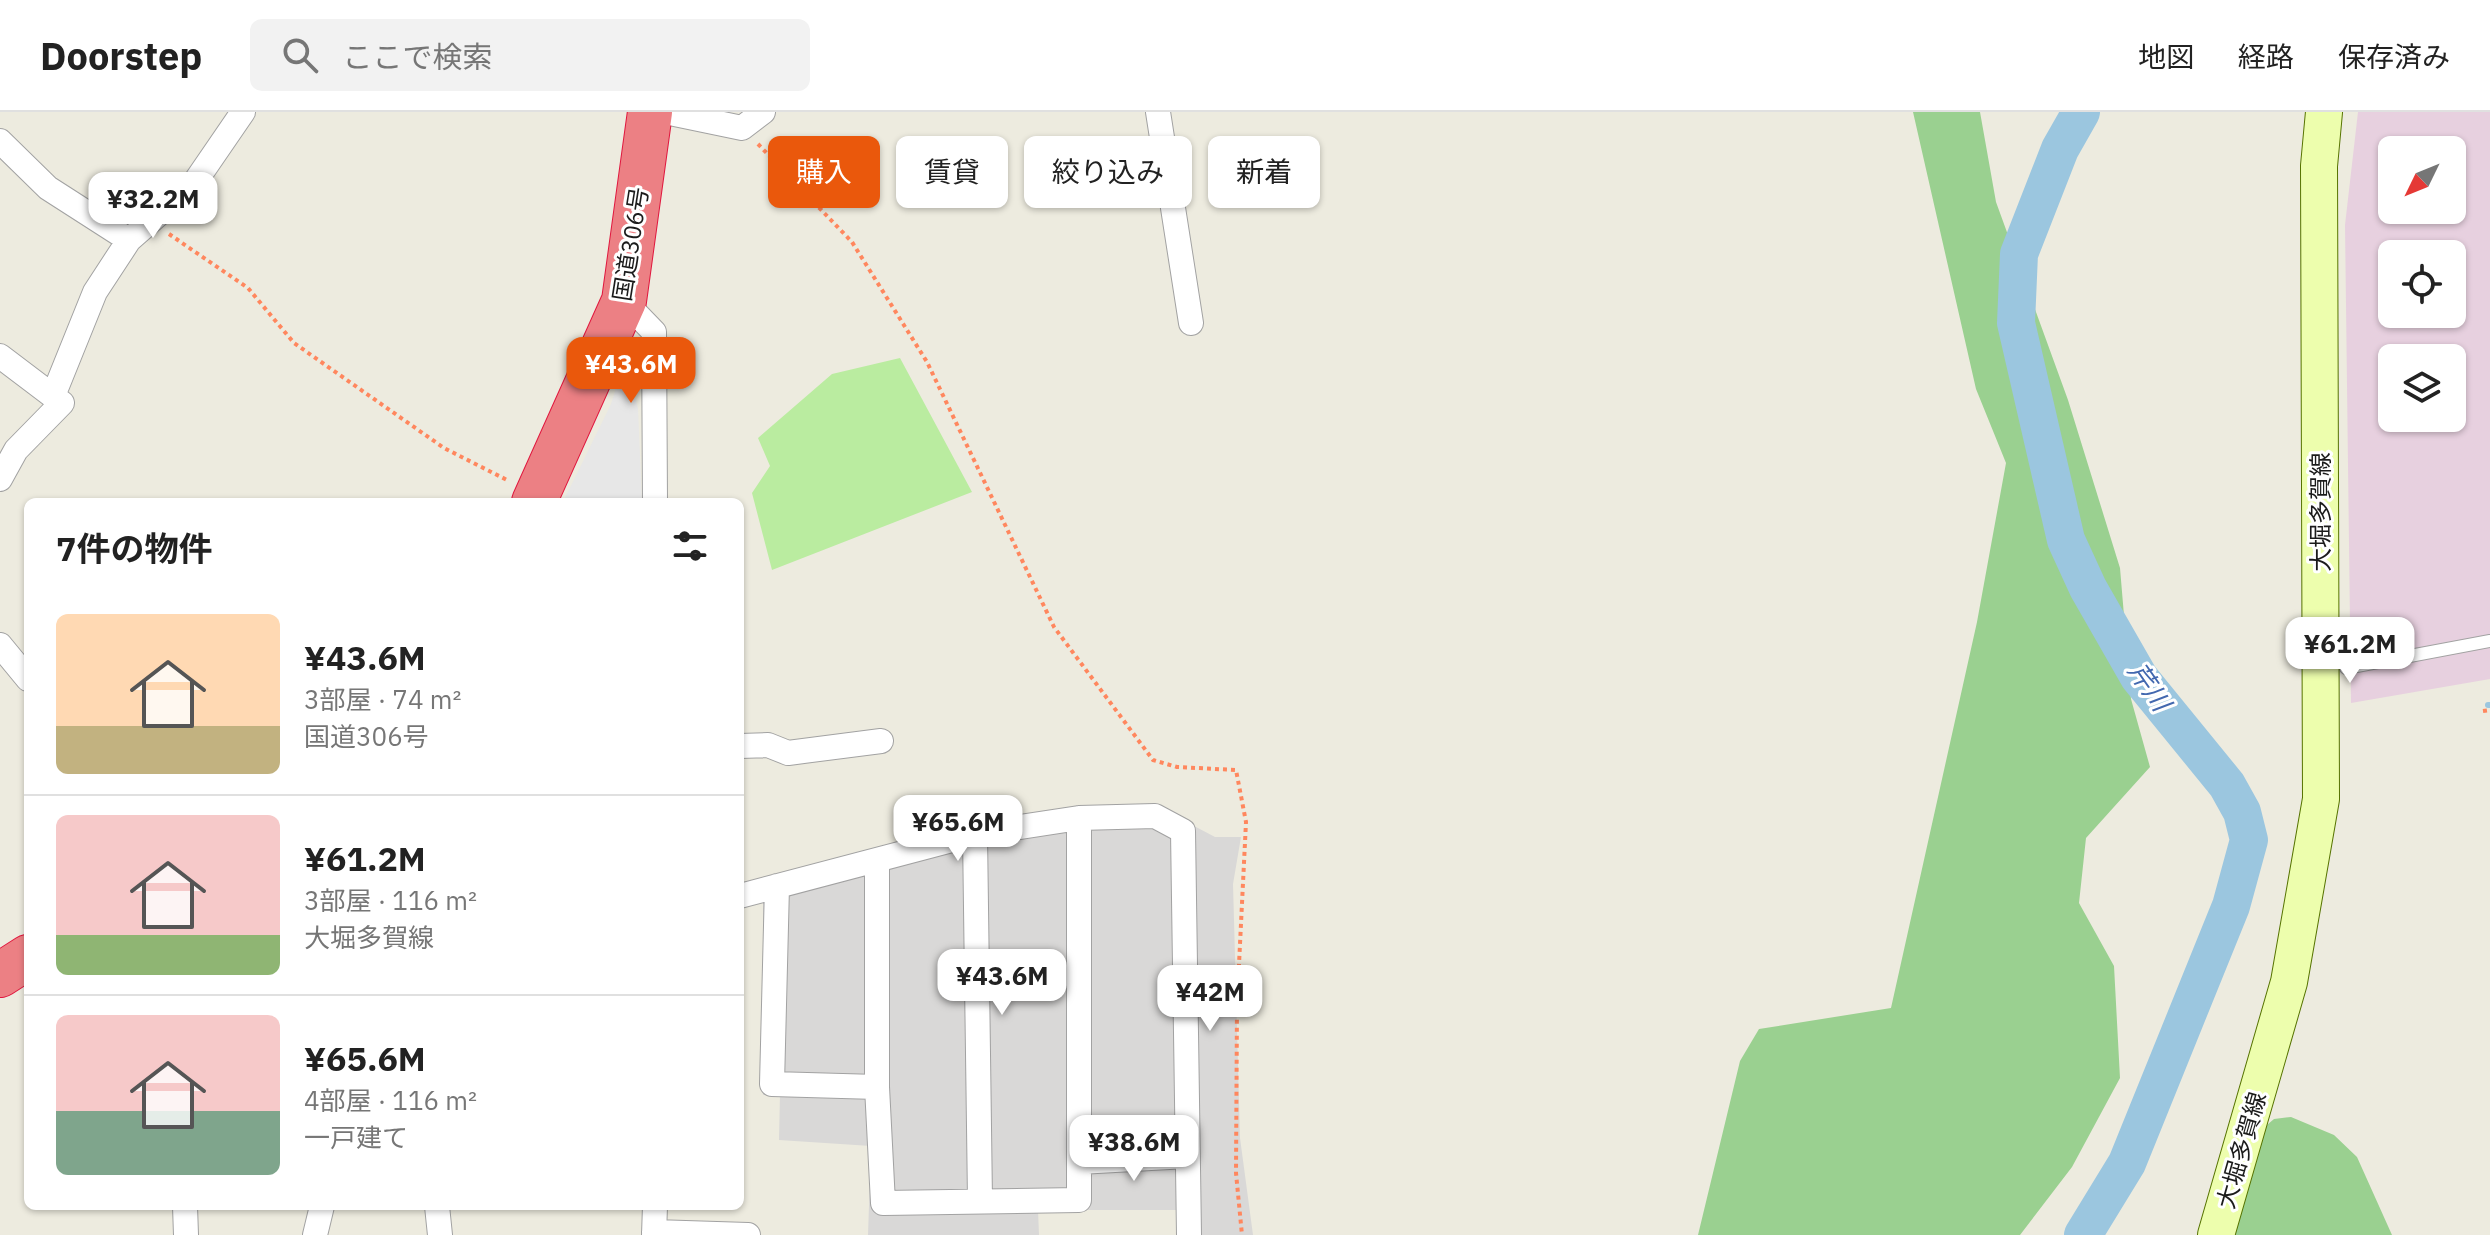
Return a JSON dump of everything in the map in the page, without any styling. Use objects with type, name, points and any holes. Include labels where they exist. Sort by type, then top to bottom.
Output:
[{"type":"highway","name":"国道306号","points":[[524,493],[624,301],[650,112]]},
{"type":"highway","points":[[0,975],[24,960]]},
{"type":"main road","name":"大堀多賀線","points":[[2216,1235],[2289,982],[2321,799],[2319,166],[2324,112]]},
{"type":"street","points":[[53,396],[95,292],[129,240],[195,182],[243,112]]},
{"type":"street","points":[[665,112],[742,128],[763,112]]},
{"type":"street","points":[[1158,112],[1191,323]]},
{"type":"street","points":[[0,141],[48,188],[129,240]]},
{"type":"street","points":[[624,301],[654,332],[655,498]]},
{"type":"street","points":[[0,356],[62,403],[16,450],[0,479]]},
{"type":"street","points":[[0,645],[24,674]]},
{"type":"street","points":[[744,746],[768,745],[788,753],[881,741]]},
{"type":"street","points":[[744,895],[975,834],[1079,818],[1155,816],[1183,831],[1189,1235]]},
{"type":"street","points":[[877,861],[877,1087],[883,1203],[1079,1200],[1079,818]]},
{"type":"street","points":[[975,834],[980,1200]]},
{"type":"street","points":[[777,886],[772,1084],[877,1087]]},
{"type":"street","points":[[1079,1162],[1187,1156]]},
{"type":"street","points":[[185,1210],[186,1235]]},
{"type":"street","points":[[315,1235],[321,1210]]},
{"type":"street","points":[[437,1210],[440,1235]]},
{"type":"street","points":[[655,1210],[654,1233],[748,1235]]},
{"type":"lane","points":[[2346,668],[2490,641]]},
{"type":"path","points":[[742,128],[852,242],[927,362],[1019,561],[1054,627],[1153,760],[1177,767],[1236,770],[1246,822],[1237,1021],[1236,1173],[1242,1235]]},
{"type":"path","points":[[151,221],[248,288],[294,343],[444,448],[524,493]]},
{"type":"path","points":[[2483,711],[2490,710]]},
{"type":"shaded area","points":[[2358,112],[2490,112],[2490,679],[2351,703],[2345,225]]},
{"type":"shaded area","points":[[624,363],[638,408],[642,498],[565,498],[611,404]]},
{"type":"shaded area","points":[[1196,827],[1215,837],[1241,837],[1233,884],[1240,1138],[1253,1235],[1181,1235],[1180,1210],[1038,1210],[1039,1235],[868,1235],[871,1146],[779,1140],[780,1094],[763,1095],[763,902],[998,839],[1092,830]]},
{"type":"green space","points":[[1913,112],[1980,112],[1996,202],[2068,400],[2120,568],[2131,699],[2150,767],[2086,838],[2079,903],[2114,966],[2120,1078],[2072,1167],[2020,1235],[1698,1235],[1740,1061],[1759,1029],[1891,1008],[1977,622],[2006,463],[1976,389]]},
{"type":"green space","points":[[900,358],[972,492],[772,570],[752,493],[770,466],[758,438],[832,374]]},
{"type":"green space","points":[[2291,1117],[2334,1135],[2357,1157],[2392,1235],[2235,1235],[2261,1130],[2274,1119]]},
{"type":"waterway","name":"芹川","points":[[2081,112],[2060,149],[2019,254],[2016,323],[2066,540],[2088,588],[2139,677],[2227,785],[2242,812],[2249,840],[2231,906],[2127,1163],[2083,1235]]}]
